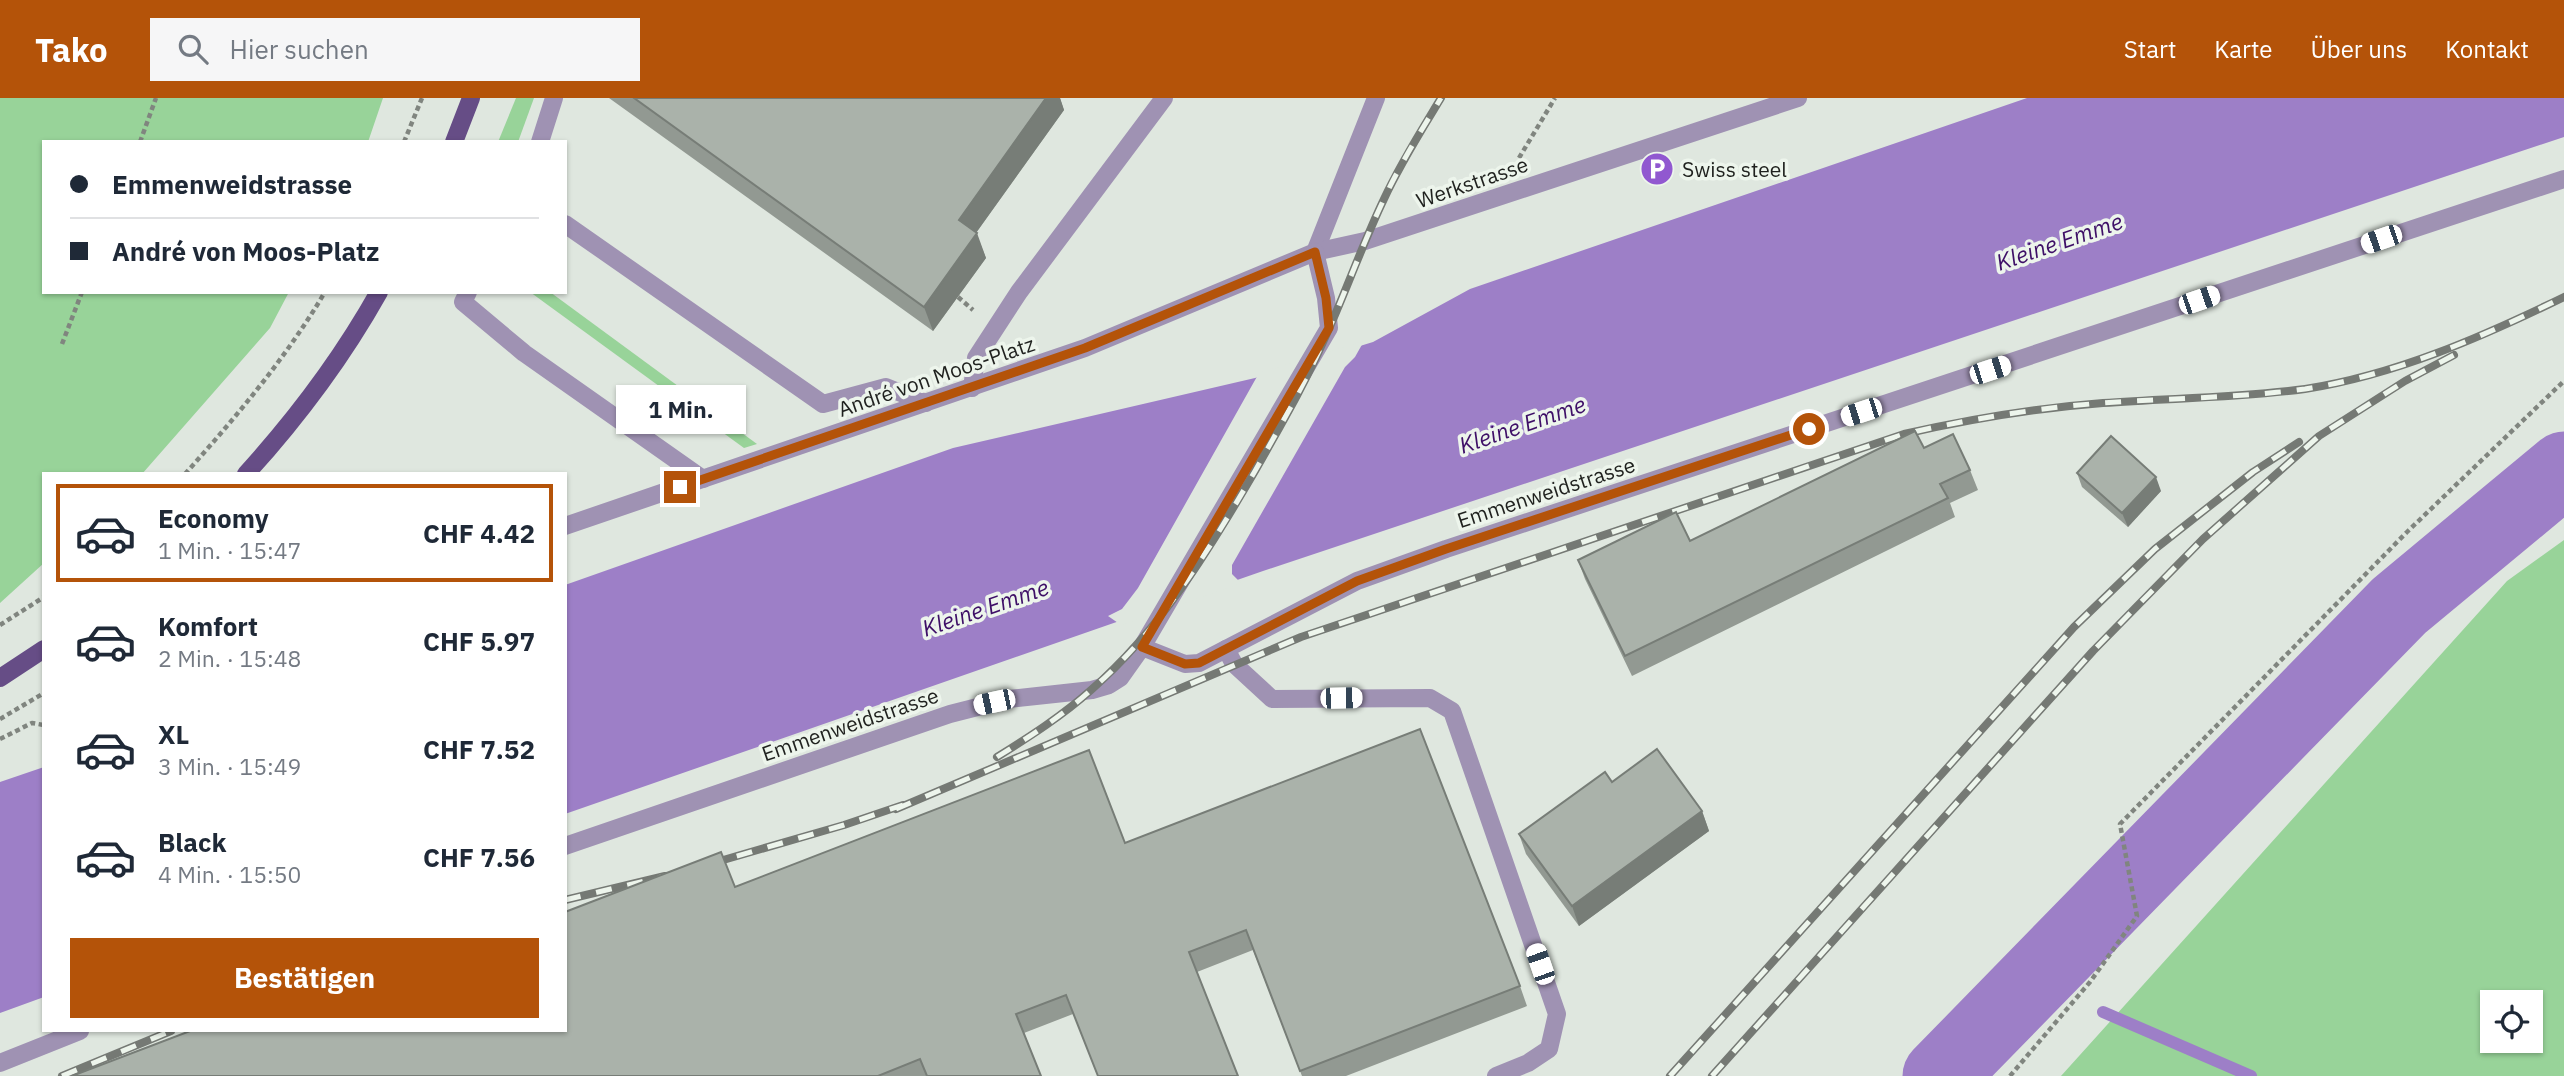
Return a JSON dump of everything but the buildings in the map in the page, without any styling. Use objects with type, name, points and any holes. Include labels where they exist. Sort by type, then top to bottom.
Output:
[{"type":"main road","points":[[455,140],[471,98]]},
{"type":"main road","points":[[248,472],[299,412],[338,358],[378,294]]},
{"type":"main road","points":[[0,678],[42,650]]},
{"type":"street","points":[[541,140],[554,98]]},
{"type":"street","points":[[972,387],[975,358],[1019,292],[1164,98]]},
{"type":"street","points":[[1142,647],[1329,328],[1329,314],[1315,252],[1376,98]]},
{"type":"street","name":"Werkstrasse","points":[[1315,252],[1365,242],[1798,98]]},
{"type":"street","name":"Emmenweidstrasse","points":[[567,845],[950,713],[1009,699],[1092,690],[1109,685],[1121,678],[1142,647],[1185,664],[1199,663],[1357,581],[1446,549],[2564,179]]},
{"type":"street","points":[[567,225],[823,404],[886,387],[926,403]]},
{"type":"street","name":"André von Moos-Platz","points":[[567,525],[1085,348],[1315,252]]},
{"type":"street","points":[[467,294],[463,302],[524,353],[703,479]]},
{"type":"street","points":[[1226,649],[1234,664],[1272,699],[1430,698],[1452,711],[1557,1014],[1549,1049],[1528,1063],[1496,1076]]},
{"type":"street","points":[[0,1063],[78,1032]]},
{"type":"path","points":[[141,140],[156,98]]},
{"type":"path","points":[[405,140],[422,98]]},
{"type":"path","points":[[1495,198],[1555,98]]},
{"type":"path","points":[[62,344],[81,294]]},
{"type":"path","points":[[188,472],[234,419],[277,363],[324,294]]},
{"type":"path","points":[[2010,1076],[2090,982],[2137,916],[2120,824],[2407,533],[2564,381]]},
{"type":"path","points":[[0,625],[42,598]]},
{"type":"path","points":[[0,719],[42,694]]},
{"type":"path","points":[[0,738],[33,723],[42,725]]},
{"type":"green space","points":[[0,98],[383,98],[369,140],[42,140],[42,294],[288,294],[270,328],[144,472],[42,472],[42,565],[0,603]]},
{"type":"green space","points":[[516,98],[534,98],[519,140],[499,140]]},
{"type":"green space","points":[[533,294],[553,294],[757,444],[744,448]]},
{"type":"green space","points":[[2564,540],[2564,1076],[2061,1076],[2507,581]]},
{"type":"water","name":"Kleine Emme","points":[[2027,98],[2564,98],[2564,137],[1263,571],[567,813],[567,584],[953,448],[1255,378],[1373,342],[1470,289]]},
{"type":"water","points":[[42,768],[42,998],[0,1013],[0,782]]},
{"type":"pier","points":[[1364,341],[1355,357],[1345,367],[1232,565],[1232,574],[1241,583],[1121,625],[1108,616],[1122,609],[1138,588],[1259,373]]},
{"type":"waterway","points":[[1940,1076],[2399,606],[2564,469]]},
{"type":"waterway","points":[[2103,1012],[2251,1076]]},
{"type":"railway","points":[[997,757],[1069,709],[1116,666],[1162,615],[1201,559],[1255,471],[1300,390],[1332,323],[1390,186],[1441,98]]},
{"type":"railway","points":[[896,809],[1301,637],[1904,434],[2053,408],[2255,394],[2339,383],[2438,353],[2564,297]]},
{"type":"railway","points":[[1712,1076],[2093,651],[2203,539],[2319,436],[2405,381],[2454,355]]},
{"type":"railway","points":[[1670,1076],[2074,627],[2155,549],[2253,472],[2299,442]]},
{"type":"railway","points":[[706,865],[903,805]]},
{"type":"railway","points":[[567,900],[665,876]]},
{"type":"railway","points":[[62,1076],[169,1032]]},
{"type":"place","name":"Swiss steel","points":[[1657,169]]},
{"type":"route","points":[[680,487],[1085,348],[1315,252],[1329,314],[1329,328],[1142,647],[1185,664],[1199,663],[1357,581],[1809,429]]}]
